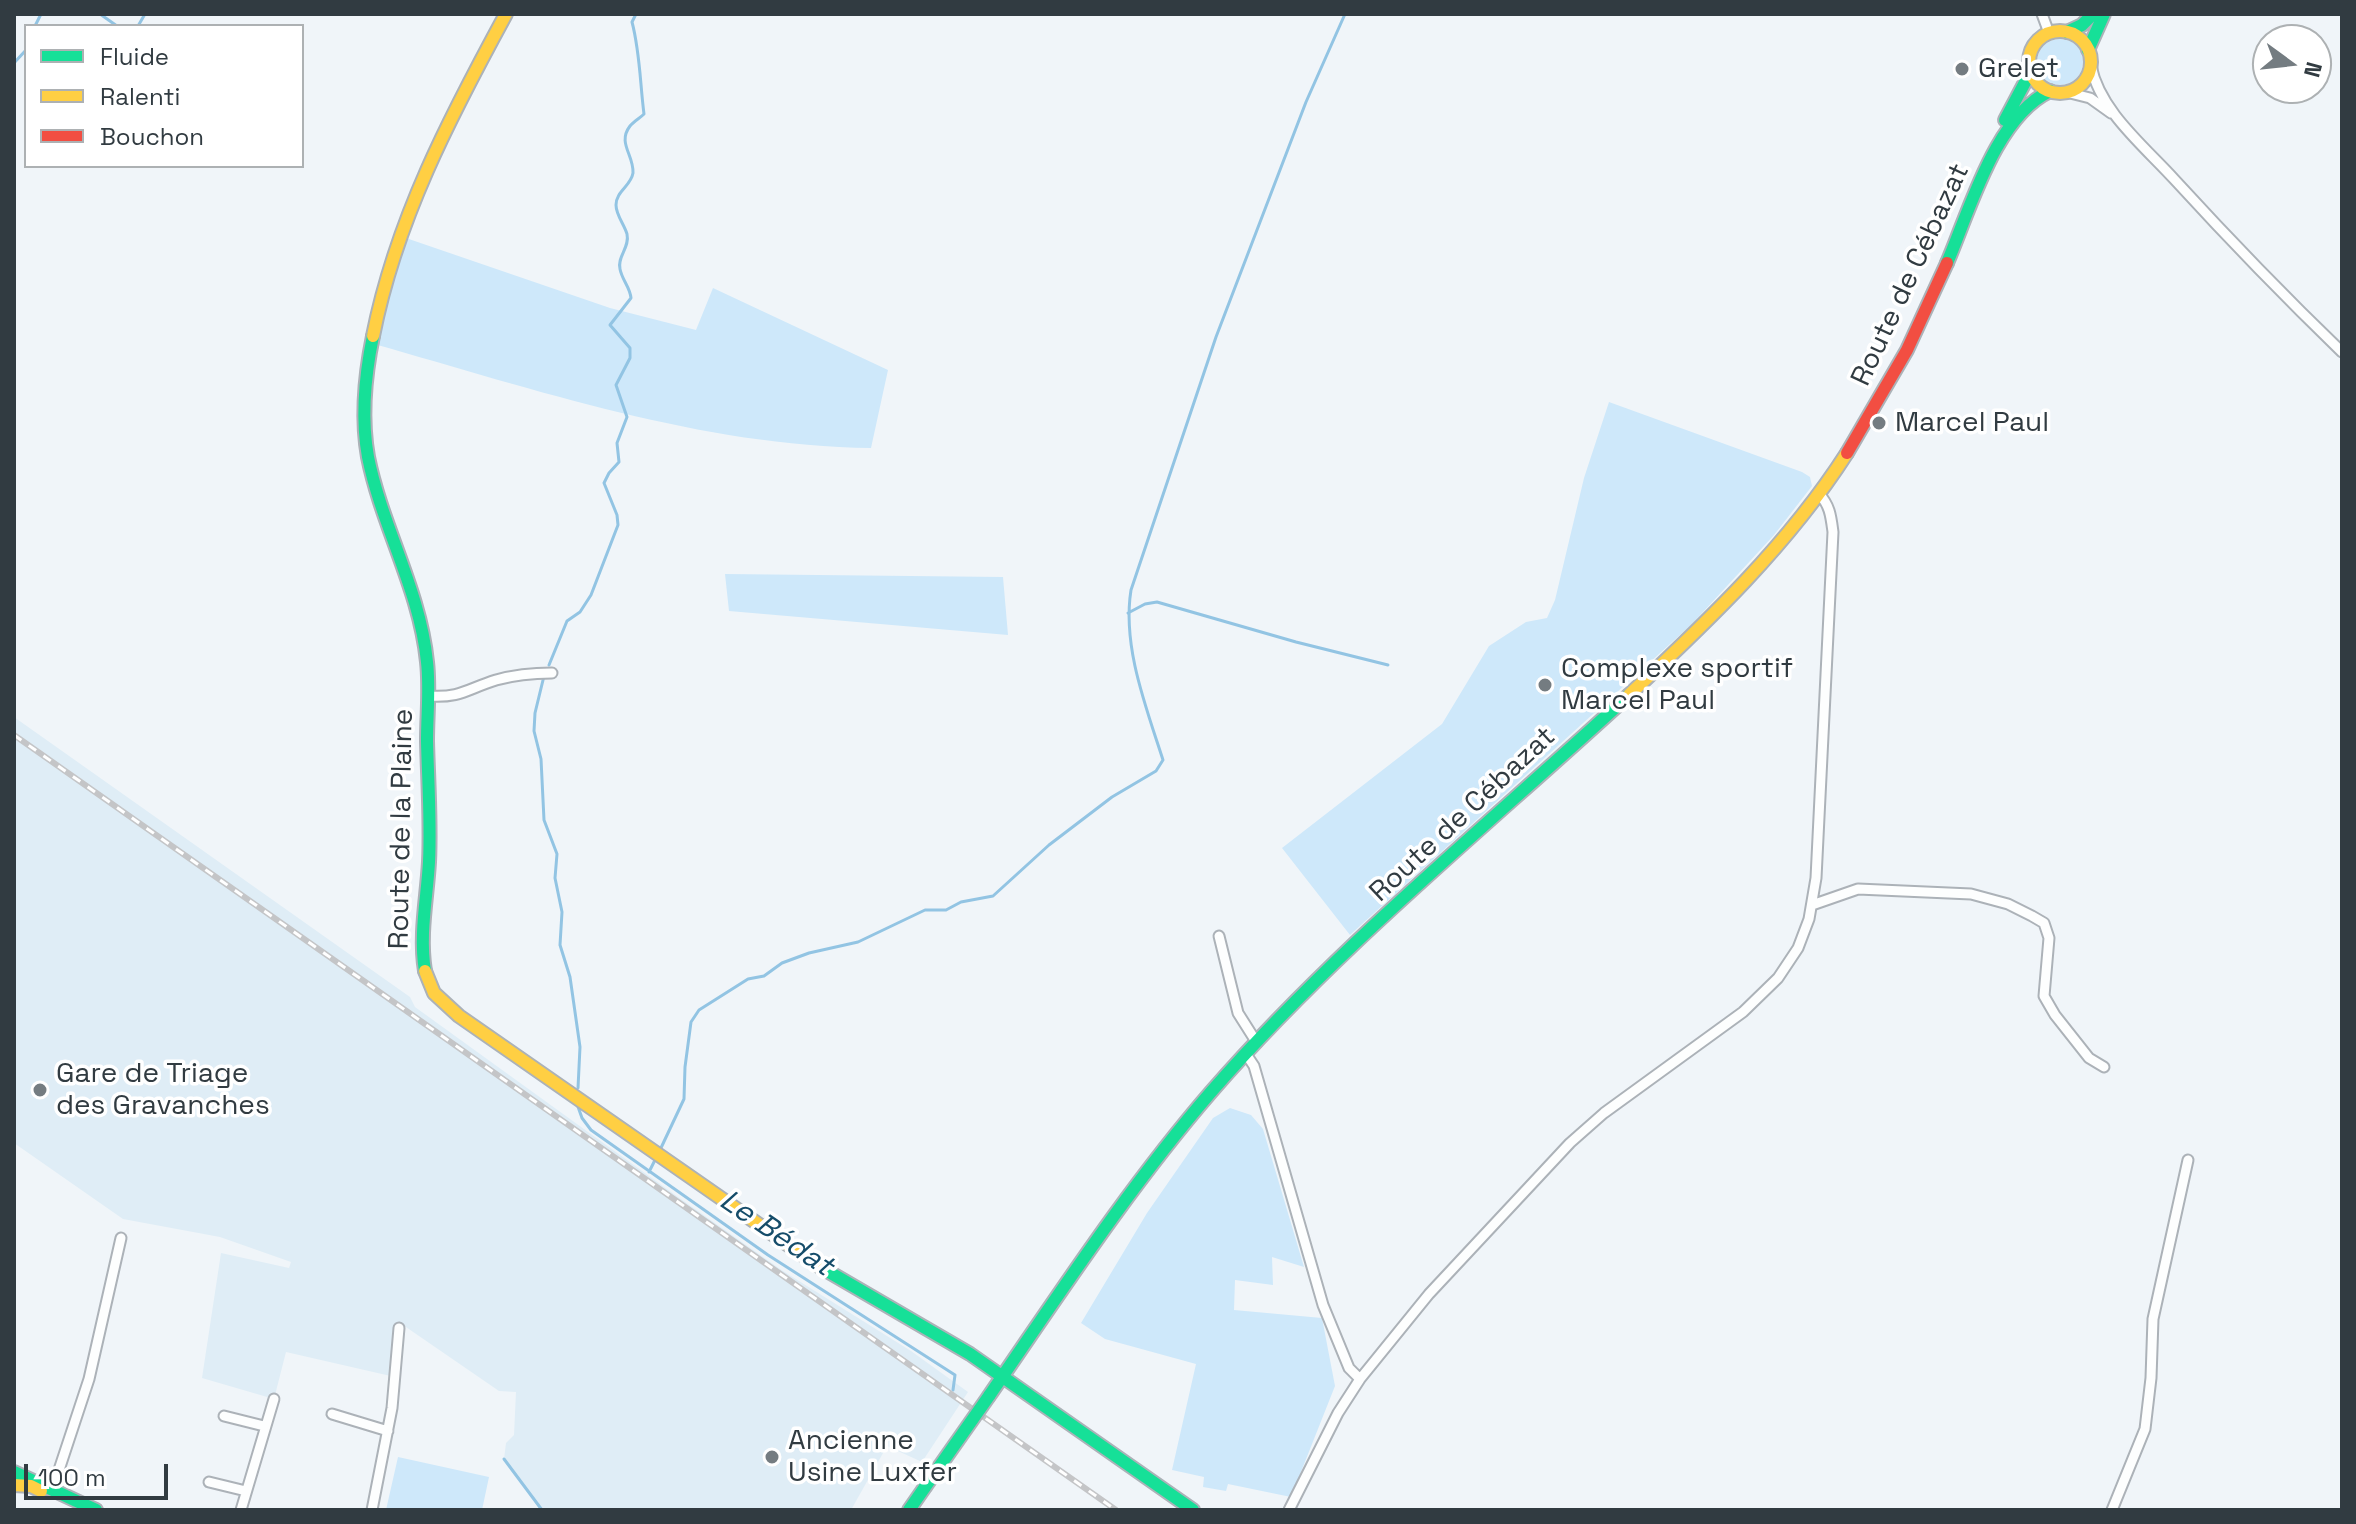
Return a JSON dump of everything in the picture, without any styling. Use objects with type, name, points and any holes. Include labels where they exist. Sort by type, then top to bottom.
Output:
[{"type":"main road","name":"Route de la Plaine","points":[[506,14],[423,174],[398,238],[377,309],[369,351],[366,443],[378,494],[409,583],[427,661],[430,855],[424,960],[429,987],[439,1000],[818,1265],[891,1306],[1003,1376],[1193,1510]]},
{"type":"main road","points":[[2067,32],[2082,25],[2093,14]]},
{"type":"main road","points":[[2088,50],[2104,14]]},
{"type":"main road","points":[[2067,32],[2076,35],[2088,50],[2091,66],[2082,83],[2066,92],[2050,91],[2035,80],[2029,59],[2040,39],[2049,33],[2067,32]]},
{"type":"main road","name":"Route de Cébazat","points":[[1995,150],[2004,122],[2031,71]]},
{"type":"main road","name":"Route de Cébazat","points":[[909,1510],[1150,1168],[1193,1113],[1246,1054],[1350,951],[1705,624],[1764,561],[1819,494],[1862,431],[1913,342],[2009,123],[2027,103],[2050,91]]},
{"type":"main road","points":[[14,1472],[96,1510]]},
{"type":"main road","points":[[14,1485],[31,1486],[79,1510]]},
{"type":"street","points":[[2042,14],[2049,33]]},
{"type":"street","points":[[2091,66],[2097,87],[2117,117],[2229,239],[2342,352]]},
{"type":"street","points":[[2066,92],[2090,98],[2117,117]]},
{"type":"street","points":[[1289,1510],[1338,1413],[1360,1379],[1429,1294],[1570,1143],[1604,1113],[1743,1012],[1767,990],[1798,948],[1812,905],[1823,752],[1833,532],[1831,514],[1825,499],[1819,494]]},
{"type":"street","points":[[429,696],[460,696],[503,678],[552,673]]},
{"type":"street","points":[[1812,905],[1858,889],[1914,891],[1971,894],[2008,904],[2032,916],[2044,923],[2049,938],[2044,996],[2089,1058],[2104,1067]]},
{"type":"street","points":[[1219,936],[1238,1013],[1257,1043]]},
{"type":"street","points":[[1246,1054],[1254,1066],[1323,1305],[1349,1368],[1360,1379]]},
{"type":"street","points":[[2112,1510],[2145,1429],[2153,1319],[2188,1160]]},
{"type":"street","points":[[53,1488],[89,1379],[121,1238]]},
{"type":"street","points":[[372,1510],[388,1431],[399,1328]]},
{"type":"street","points":[[241,1510],[274,1399]]},
{"type":"street","points":[[332,1414],[388,1431]]},
{"type":"street","points":[[224,1416],[264,1426]]},
{"type":"street","points":[[209,1482],[246,1491]]},
{"type":"shaded area","points":[[2060,39],[2076,46],[2083,62],[2076,78],[2060,85],[2044,78],[2037,62],[2044,46]]},
{"type":"shaded area","points":[[403,237],[610,308],[696,330],[713,288],[888,370],[871,448],[808,445],[682,426],[558,397],[374,344]]},
{"type":"shaded area","name":"Complexe sportif Marcel Paul","points":[[1609,402],[1802,472],[1810,477],[1812,486],[1774,535],[1692,624],[1350,935],[1282,848],[1442,724],[1489,646],[1526,622],[1547,618],[1555,600],[1584,478]]},
{"type":"shaded area","points":[[725,574],[1003,577],[1008,635],[729,611]]},
{"type":"shaded area","points":[[14,717],[410,997],[415,1007],[678,1197],[783,1271],[911,1351],[968,1392],[922,1462],[887,1446],[851,1510],[542,1510],[504,1459],[506,1443],[514,1435],[516,1392],[499,1391],[403,1325],[395,1325],[399,1328],[395,1377],[286,1352],[274,1399],[202,1378],[221,1253],[289,1268],[291,1262],[220,1237],[123,1219],[14,1143]]},
{"type":"shaded area","points":[[1230,1108],[1251,1115],[1263,1129],[1304,1267],[1272,1257],[1273,1285],[1235,1280],[1234,1310],[1322,1318],[1335,1386],[1291,1497],[1228,1484],[1226,1491],[1203,1487],[1204,1477],[1172,1470],[1196,1364],[1105,1339],[1081,1323],[1147,1213],[1213,1118]]},
{"type":"shaded area","points":[[398,1457],[489,1477],[482,1510],[386,1510]]},
{"type":"waterway","points":[[36,24],[41,14]]},
{"type":"waterway","points":[[100,14],[114,24]]},
{"type":"waterway","points":[[139,24],[145,14]]},
{"type":"waterway","name":"Le Bédat","points":[[549,665],[567,621],[580,612],[591,595],[618,525],[604,483],[619,462],[617,443],[627,417],[616,385],[630,358],[630,348],[610,325],[631,298],[620,269],[627,234],[616,205],[618,196],[630,182],[633,173],[626,132],[644,114],[632,22],[636,14]]},
{"type":"waterway","points":[[660,1150],[684,1099],[691,1022],[699,1010],[748,979],[764,976],[782,963],[809,953],[858,942],[925,910],[946,910],[961,902],[993,896],[1049,845],[1112,797],[1156,771],[1163,760],[1137,676],[1130,633],[1131,590],[1216,337],[1306,102],[1345,14]]},
{"type":"waterway","points":[[14,63],[24,52]]},
{"type":"waterway","points":[[1128,613],[1157,602],[1388,665]]},
{"type":"waterway","name":"Le Bédat","points":[[544,676],[534,731],[541,759],[544,820],[557,854],[555,878],[562,912],[560,945],[570,977],[580,1047],[578,1088]]},
{"type":"waterway","name":"Le Bédat","points":[[577,1104],[591,1130],[768,1255],[955,1375],[953,1390]]},
{"type":"waterway","points":[[649,1172],[656,1158]]},
{"type":"waterway","points":[[504,1459],[542,1510]]},
{"type":"railway","points":[[14,735],[1116,1510]]},
{"type":"traffic: fast","points":[[2067,32],[2082,25],[2093,14]]},
{"type":"traffic: fast","points":[[2088,50],[2104,14]]},
{"type":"traffic: fast","points":[[2005,120],[2031,71]]},
{"type":"traffic: fast","points":[[1947,263],[1975,192],[1999,143],[2014,121],[2050,91]]},
{"type":"traffic: fast","points":[[373,336],[365,396],[368,457],[417,609],[428,672],[430,847],[423,930],[425,971]]},
{"type":"traffic: fast","points":[[989,1396],[1152,1165],[1259,1039],[1361,937],[1629,695]]},
{"type":"traffic: fast","points":[[817,1265],[970,1354],[1193,1510]]},
{"type":"traffic: fast","points":[[925,1487],[989,1396]]},
{"type":"traffic: fast","points":[[14,1472],[96,1510]]},
{"type":"traffic: fast","points":[[909,1510],[925,1487]]},
{"type":"traffic: slow","points":[[373,336],[383,293],[410,210],[445,131],[506,14]]},
{"type":"traffic: slow","points":[[2060,31],[2082,40],[2091,62],[2082,84],[2060,93],[2038,84],[2029,62],[2038,40],[2060,31]]},
{"type":"traffic: slow","points":[[1629,695],[1746,581],[1799,519],[1847,453]]},
{"type":"traffic: slow","points":[[425,971],[434,993],[459,1016],[817,1265]]},
{"type":"traffic: slow","points":[[14,1485],[31,1486],[41,1491]]},
{"type":"traffic: jam","points":[[1847,453],[1907,350],[1947,263]]},
{"type":"place","name":"Grelet","points":[[1962,69]]},
{"type":"place","name":"Marcel Paul","points":[[1879,423]]},
{"type":"place","name":"Complexe sportif Marcel Paul","points":[[1545,685]]},
{"type":"place","name":"Gare de Triage des Gravanches","points":[[40,1090]]},
{"type":"place","name":"Ancienne Usine Luxfer","points":[[772,1457]]}]
